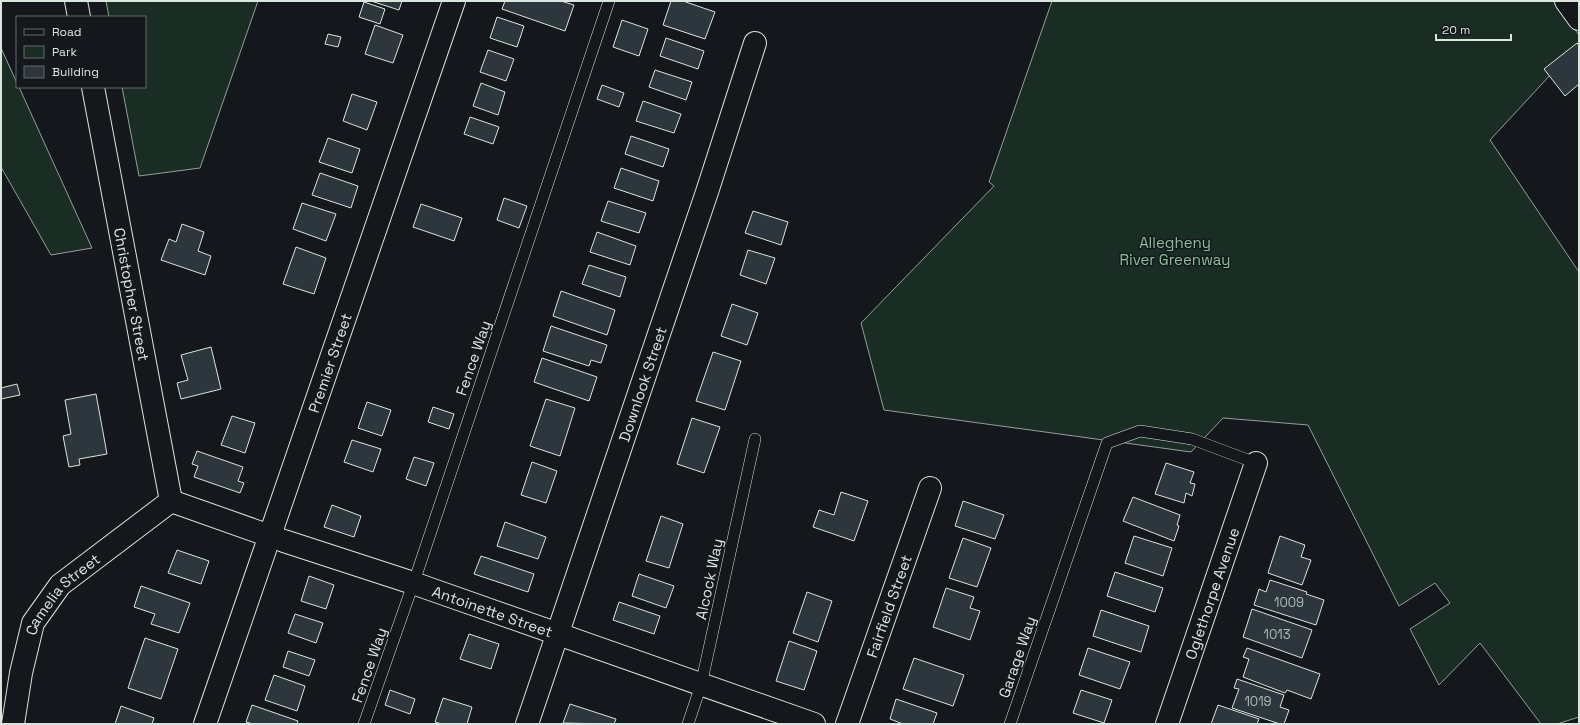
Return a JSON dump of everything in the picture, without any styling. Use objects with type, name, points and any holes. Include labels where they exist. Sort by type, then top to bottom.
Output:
[{"type":"street","points":[[76,1],[79,16]]},
{"type":"street","name":"Premier Street","points":[[205,724],[454,1]]},
{"type":"street","points":[[1566,1],[1579,19]]},
{"type":"street","name":"Downlook Street","points":[[527,724],[707,192],[755,43]]},
{"type":"street","name":"Christopher Street","points":[[93,88],[171,501]]},
{"type":"street","name":"Oglethorpe Avenue","points":[[1167,724],[1256,463]]},
{"type":"street","name":"Fairfield Street","points":[[848,724],[930,488]]},
{"type":"street","name":"Antoinette Street","points":[[171,501],[270,536],[413,583],[814,724]]},
{"type":"street","name":"Camelia Street","points":[[13,724],[20,673],[33,623],[37,617],[60,585],[171,501]]},
{"type":"lane","name":"Fence Way","points":[[364,724],[609,1]]},
{"type":"lane","name":"Garage Way","points":[[1010,724],[1107,443],[1140,431],[1192,439],[1256,463]]},
{"type":"lane","name":"Alcock Way","points":[[688,724],[701,685],[755,439]]},
{"type":"green space","points":[[106,1],[258,1],[200,168],[139,176],[122,88],[146,88],[146,16],[109,16]]},
{"type":"green space","name":"Allegheny River Greenway","points":[[1052,1],[1554,1],[1579,35],[1579,44],[1490,140],[1579,272],[1579,717],[1557,724],[1541,724],[1480,643],[1439,685],[1410,629],[1450,603],[1435,583],[1399,606],[1308,425],[1223,418],[1191,452],[884,410],[861,323],[994,186],[989,182]]},
{"type":"green space","points":[[1,48],[16,81],[16,88],[19,88],[92,248],[51,255],[1,167]]},
{"type":"building","points":[[371,1],[402,1],[399,10]]},
{"type":"building","points":[[505,1],[561,1],[574,5],[565,31],[502,9]]},
{"type":"building","points":[[671,1],[683,1],[715,12],[705,39],[663,25]]},
{"type":"building","points":[[364,2],[385,9],[380,24],[359,17]]},
{"type":"building","points":[[497,17],[524,26],[517,47],[490,38]]},
{"type":"building","points":[[622,20],[648,29],[639,56],[613,47]]},
{"type":"building","points":[[375,25],[403,35],[393,63],[365,54]]},
{"type":"building","points":[[328,34],[341,37],[338,47],[325,44]]},
{"type":"building","points":[[666,38],[704,51],[698,69],[660,56]]},
{"type":"building","points":[[1577,43],[1579,46],[1579,84],[1565,96],[1544,69]]},
{"type":"building","points":[[488,50],[514,59],[506,81],[480,72]]},
{"type":"building","points":[[655,70],[692,82],[686,100],[649,87]]},
{"type":"building","points":[[481,83],[505,92],[498,115],[473,106]]},
{"type":"building","points":[[602,85],[624,93],[619,107],[597,99]]},
{"type":"building","points":[[352,94],[377,102],[367,130],[343,121]]},
{"type":"building","points":[[643,101],[681,114],[674,133],[636,121]]},
{"type":"building","points":[[470,117],[499,127],[493,144],[464,134]]},
{"type":"building","points":[[631,136],[669,149],[663,167],[625,154]]},
{"type":"building","points":[[328,138],[360,149],[352,173],[319,162]]},
{"type":"building","points":[[621,168],[659,181],[653,201],[614,188]]},
{"type":"building","points":[[320,173],[358,186],[351,208],[312,195]]},
{"type":"building","points":[[504,198],[527,206],[519,228],[497,220]]},
{"type":"building","points":[[608,201],[646,213],[639,233],[601,221]]},
{"type":"building","points":[[302,203],[336,214],[326,241],[293,229]]},
{"type":"building","points":[[421,204],[462,218],[454,241],[413,227]]},
{"type":"building","points":[[753,211],[788,222],[781,245],[745,233]]},
{"type":"building","points":[[182,224],[204,232],[198,251],[211,256],[205,275],[161,260],[169,239],[176,242]]},
{"type":"building","points":[[597,232],[636,246],[630,265],[590,252]]},
{"type":"building","points":[[296,247],[326,258],[314,294],[283,284]]},
{"type":"building","points":[[748,250],[775,258],[766,284],[740,275]]},
{"type":"building","points":[[589,265],[626,277],[620,297],[582,284]]},
{"type":"building","points":[[561,291],[615,310],[607,335],[553,316]]},
{"type":"building","points":[[732,304],[758,313],[747,345],[721,336]]},
{"type":"building","points":[[551,326],[607,345],[601,363],[591,360],[589,366],[543,351]]},
{"type":"building","points":[[211,347],[221,389],[181,399],[177,383],[188,380],[181,355]]},
{"type":"building","points":[[713,352],[741,361],[725,410],[696,401]]},
{"type":"building","points":[[542,358],[597,377],[589,401],[534,382]]},
{"type":"building","points":[[17,384],[20,395],[1,399],[1,388]]},
{"type":"building","points":[[96,394],[107,454],[79,459],[80,465],[69,467],[63,436],[71,434],[65,400]]},
{"type":"building","points":[[546,399],[575,408],[560,456],[530,446]]},
{"type":"building","points":[[367,402],[391,410],[382,436],[358,428]]},
{"type":"building","points":[[433,407],[454,414],[449,429],[428,422]]},
{"type":"building","points":[[232,416],[255,423],[245,453],[221,445]]},
{"type":"building","points":[[692,418],[720,427],[704,473],[677,464]]},
{"type":"building","points":[[352,440],[381,449],[373,472],[344,462]]},
{"type":"building","points":[[197,451],[243,467],[238,481],[244,483],[240,493],[194,477],[198,466],[192,464]]},
{"type":"building","points":[[414,457],[434,463],[426,486],[406,479]]},
{"type":"building","points":[[532,462],[557,471],[546,503],[521,495]]},
{"type":"building","points":[[1166,463],[1194,472],[1190,483],[1195,484],[1192,496],[1186,493],[1184,503],[1155,494]]},
{"type":"building","points":[[841,492],[868,501],[854,541],[813,527],[819,510],[834,515]]},
{"type":"building","points":[[1133,497],[1180,515],[1177,525],[1179,526],[1174,541],[1123,521]]},
{"type":"building","points":[[963,501],[1004,515],[995,539],[955,526]]},
{"type":"building","points":[[332,505],[361,516],[354,537],[324,527]]},
{"type":"building","points":[[661,516],[683,524],[669,568],[646,561]]},
{"type":"building","points":[[505,522],[546,537],[538,559],[497,546]]},
{"type":"building","points":[[1134,536],[1172,548],[1163,576],[1125,563]]},
{"type":"building","points":[[1280,536],[1305,545],[1301,557],[1311,560],[1302,585],[1268,573]]},
{"type":"building","points":[[963,538],[991,548],[977,587],[949,578]]},
{"type":"building","points":[[177,550],[209,561],[201,584],[168,573]]},
{"type":"building","points":[[481,556],[534,574],[528,592],[474,574]]},
{"type":"building","points":[[1115,572],[1163,588],[1155,612],[1107,596]]},
{"type":"building","points":[[639,574],[674,586],[666,608],[632,596]]},
{"type":"building","points":[[309,576],[334,585],[326,609],[301,601]]},
{"type":"building","points":[[1270,580],[1307,592],[1306,594],[1324,600],[1316,625],[1254,605],[1259,589],[1266,592]]},
{"type":"building","points":[[141,586],[190,603],[179,633],[151,624],[155,614],[134,607]]},
{"type":"building","points":[[946,588],[974,597],[970,608],[980,611],[970,640],[933,627]]},
{"type":"building","points":[[807,592],[832,601],[818,642],[793,633]]},
{"type":"building","points":[[619,602],[660,616],[654,634],[613,620]]},
{"type":"building","points":[[1252,609],[1312,630],[1302,658],[1243,637]]},
{"type":"building","points":[[1101,610],[1149,626],[1141,652],[1093,636]]},
{"type":"building","points":[[295,614],[323,623],[316,643],[288,633]]},
{"type":"building","points":[[469,634],[499,644],[491,669],[460,659]]},
{"type":"building","points":[[145,638],[178,649],[161,699],[128,688]]},
{"type":"building","points":[[789,641],[817,651],[804,690],[776,681]]},
{"type":"building","points":[[1088,648],[1130,662],[1120,689],[1079,675]]},
{"type":"building","points":[[1247,648],[1320,674],[1311,699],[1287,690],[1285,693],[1243,677],[1249,659],[1243,657]]},
{"type":"building","points":[[288,651],[315,660],[309,676],[283,667]]},
{"type":"building","points":[[914,658],[964,675],[953,706],[903,689]]},
{"type":"building","points":[[274,675],[305,686],[297,711],[265,700]]},
{"type":"building","points":[[1237,679],[1284,695],[1280,707],[1289,710],[1284,724],[1232,708],[1239,689],[1234,688]]},
{"type":"building","points":[[390,690],[415,699],[410,714],[385,705]]},
{"type":"building","points":[[1081,690],[1112,700],[1104,723],[1073,713]]},
{"type":"building","points":[[443,698],[472,707],[467,724],[442,724],[435,722]]},
{"type":"building","points":[[896,699],[937,713],[933,724],[903,724],[890,719]]},
{"type":"building","points":[[570,704],[616,719],[614,724],[563,723]]},
{"type":"building","points":[[252,705],[298,721],[297,724],[253,724],[246,722]]},
{"type":"building","points":[[1218,705],[1259,719],[1257,724],[1211,724]]},
{"type":"building","points":[[121,706],[154,718],[152,724],[115,724]]}]
